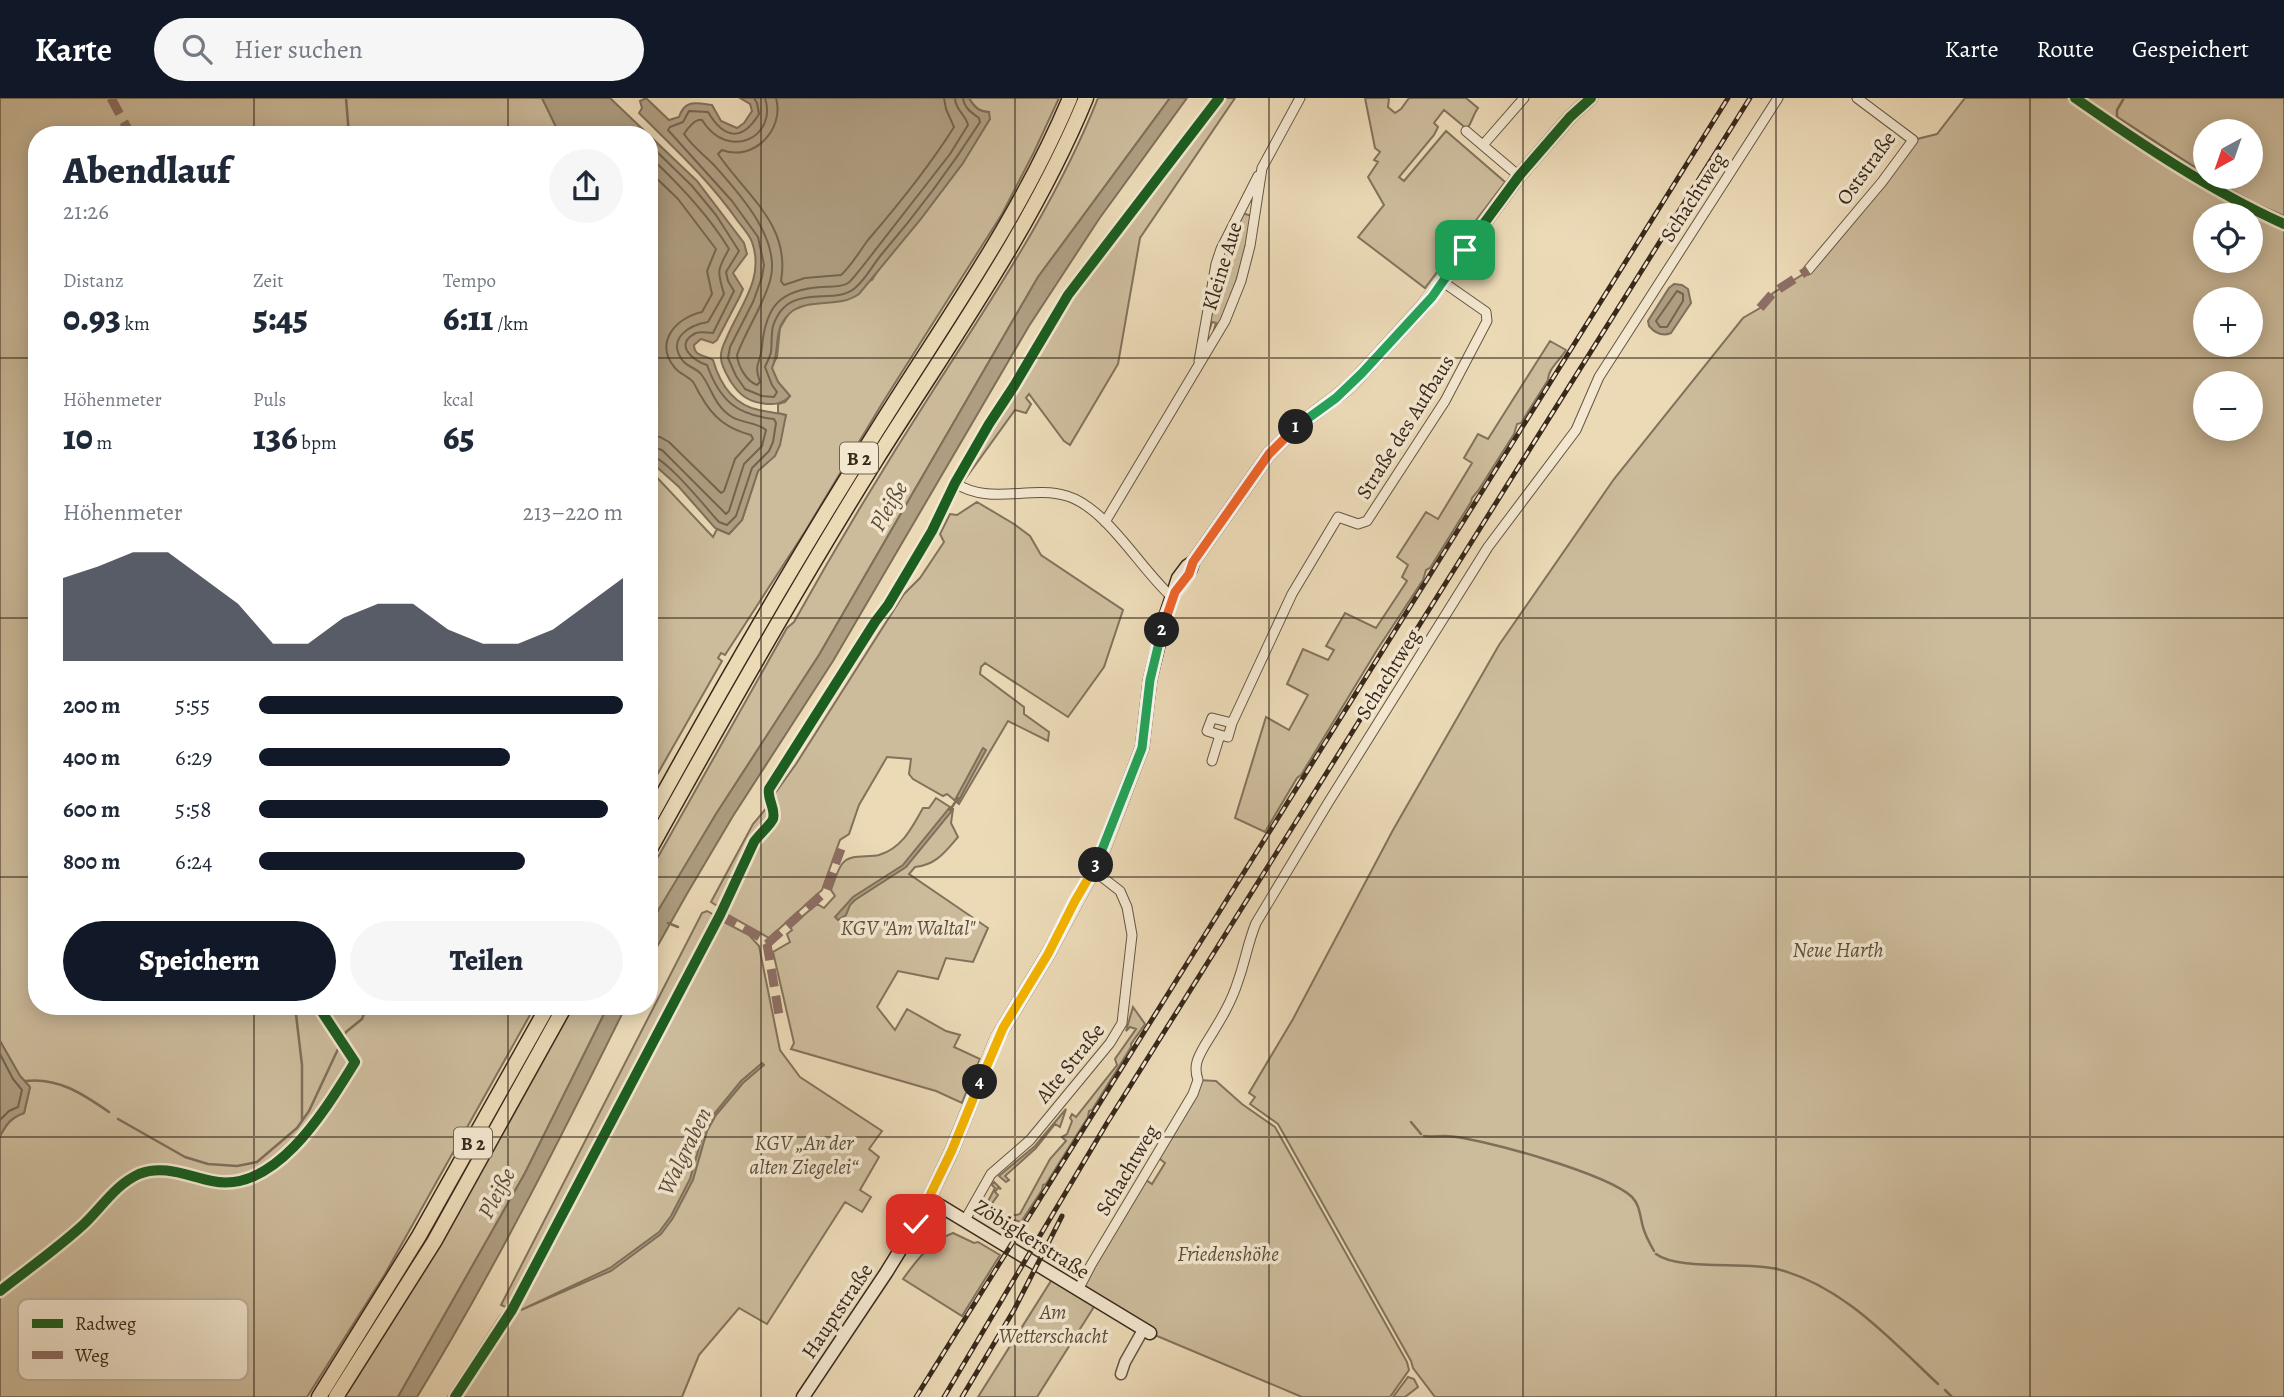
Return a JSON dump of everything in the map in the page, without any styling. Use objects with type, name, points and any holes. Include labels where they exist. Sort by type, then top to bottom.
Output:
[{"type":"highway","name":"B 2","points":[[658,804],[705,719],[858,461],[1012,214],[1051,141],[1070,98]]},
{"type":"highway","name":"B 2","points":[[658,834],[862,484],[1017,236],[1055,167],[1086,98]]},
{"type":"highway","name":"B 2","points":[[319,1397],[419,1236],[543,1015]]},
{"type":"highway","name":"B 2","points":[[336,1397],[433,1242],[560,1015]]},
{"type":"main road","name":"Hauptstraße","points":[[803,1397],[888,1270],[929,1199],[952,1150],[997,1038],[1048,954],[1094,870],[1142,748],[1150,680],[1162,627],[1174,595],[1189,574],[1193,562],[1281,440],[1350,386],[1443,282],[1519,176],[1570,117],[1591,98]]},
{"type":"main road","name":"Zöbigkerstraße","points":[[929,1199],[1147,1332]]},
{"type":"street","name":"Kleine Aue","points":[[1198,367],[1216,264],[1234,220],[1300,98]]},
{"type":"street","points":[[1483,145],[1524,98]]},
{"type":"street","name":"Schachtweg","points":[[1078,1290],[1193,1094],[1198,1080],[1195,1072],[1197,1059],[1229,1006],[1256,923],[1488,547],[1576,430],[1599,377],[1778,98]]},
{"type":"street","name":"Oststraße","points":[[1808,270],[1882,182],[1913,140],[1857,98]]},
{"type":"street","points":[[1466,131],[1519,176]]},
{"type":"street","name":"Kleine Aue","points":[[1105,522],[1225,321],[1241,281],[1250,246],[1262,168]]},
{"type":"street","name":"Straße des Aufbaus","points":[[1232,723],[1212,718],[1207,732],[1228,737],[1292,594],[1338,517],[1358,524],[1367,521],[1445,401],[1487,321],[1486,312],[1443,282]]},
{"type":"street","points":[[955,483],[963,489],[986,495],[1067,496],[1105,522],[1174,595]]},
{"type":"street","name":"Straße des Aufbaus","points":[[1212,761],[1220,735]]},
{"type":"street","name":"Alte Straße","points":[[965,1220],[991,1174],[1030,1140],[1110,1044],[1122,1023],[1132,934],[1127,907],[1120,891],[1094,870]]},
{"type":"street","points":[[1121,1374],[1125,1362],[1147,1332]]},
{"type":"green space","points":[[0,98],[542,98],[556,126],[28,126],[28,1015],[530,1015],[385,1274],[307,1397],[0,1397],[0,1136],[9,1122],[24,1113],[30,1087],[20,1076],[0,1041]]},
{"type":"green space","points":[[969,98],[1059,98],[1002,214],[806,530],[725,655],[721,653],[718,658],[722,661],[658,773],[658,479],[713,537],[717,529],[729,534],[742,520],[758,471],[774,456],[786,415],[778,413],[778,404],[785,402],[790,396],[771,368],[777,357],[780,328],[790,311],[872,280],[963,163],[989,112],[982,111]]},
{"type":"green space","points":[[1098,98],[1170,98],[1038,277],[819,655],[716,814],[658,913],[658,857],[787,628],[794,622],[880,475],[1023,247],[1082,137]]},
{"type":"green space","points":[[1221,98],[1235,98],[1140,238],[1118,364],[1070,445],[1064,441],[1029,394],[1026,398],[1031,404],[1026,413],[1015,410],[963,482],[959,479],[1069,295]]},
{"type":"green space","points":[[1365,98],[1389,98],[1388,107],[1395,113],[1409,98],[1466,98],[1478,108],[1467,129],[1444,110],[1434,123],[1438,127],[1434,135],[1399,177],[1404,181],[1446,131],[1505,182],[1425,288],[1358,237],[1384,205],[1368,177],[1378,162],[1374,160],[1380,152],[1375,148]]},
{"type":"green space","name":"Neue Harth","points":[[1965,98],[2075,98],[2193,173],[2193,189],[2219,189],[2242,203],[2193,203],[2193,273],[2263,273],[2263,214],[2284,224],[2284,1397],[1435,1397],[1413,1368],[1278,1124],[1250,1104],[1255,1097],[1249,1093],[1293,1019],[1393,830],[1499,645],[1614,479],[1743,318],[1760,308],[1773,293],[1805,273],[1882,182],[1913,140],[1937,134]]},
{"type":"green space","points":[[2080,98],[2284,98],[2284,221],[2263,211],[2263,203],[2245,202],[2223,189],[2263,189],[2263,119],[2193,119],[2193,171]]},
{"type":"green space","points":[[1242,213],[1252,216],[1246,245],[1229,302],[1217,329],[1214,330],[1216,323],[1212,322],[1210,328],[1209,326],[1219,265]]},
{"type":"green space","points":[[1550,341],[1566,350],[1552,368],[1548,380],[1521,423],[1517,424],[1514,434],[1430,568],[1426,570],[1423,580],[1265,832],[1235,818],[1266,717],[1289,730],[1308,695],[1287,684],[1303,649],[1328,660],[1334,650],[1326,646],[1345,613],[1376,628],[1407,581],[1402,577],[1408,565],[1397,557],[1426,512],[1438,519],[1472,463],[1464,458],[1478,434],[1488,439]]},
{"type":"green space","points":[[977,502],[1030,536],[1041,555],[1123,610],[1104,667],[1068,717],[985,663],[980,674],[1024,707],[1024,714],[1049,732],[1048,741],[1008,721],[959,804],[947,794],[943,796],[913,779],[909,774],[911,759],[887,757],[859,805],[849,834],[840,840],[822,890],[769,938],[725,913],[762,841],[776,822],[777,816],[771,799],[904,594],[920,578],[944,542],[940,534],[950,514],[957,515]]},
{"type":"green space","name":"KGV \"Am Waltal\"","points":[[936,798],[953,809],[951,823],[958,837],[940,857],[929,864],[915,867],[909,874],[988,928],[973,962],[946,958],[938,979],[898,971],[877,1007],[895,1030],[907,1009],[946,1031],[960,1035],[954,1047],[980,1059],[962,1103],[936,1091],[791,1049],[794,1043],[773,952],[790,942],[787,934],[792,930],[790,927],[817,904],[824,908],[835,896],[831,890],[845,861],[854,857],[879,855],[894,848],[906,836],[923,808],[929,808]]},
{"type":"green space","points":[[769,805],[771,818],[752,841],[719,907],[711,902],[753,824]]},
{"type":"green space","points":[[707,911],[716,916],[511,1309],[501,1305],[650,1015],[658,1015],[658,999],[702,913]]},
{"type":"green space","name":"KGV „An der alten Ziegelei“","points":[[724,922],[749,935],[759,946],[780,1050],[800,1077],[882,1131],[869,1149],[879,1157],[860,1190],[871,1197],[862,1212],[845,1202],[767,1324],[739,1308],[699,1355],[682,1397],[458,1397],[514,1310],[718,924]]},
{"type":"green space","points":[[1133,1007],[1145,1024],[1021,1222],[1014,1220],[1012,1216],[1020,1214],[1050,1159],[1066,1141],[1062,1137],[1067,1134],[1072,1114],[1076,1117],[1117,1065],[1115,1059],[1136,1029],[1130,1027],[1126,1031]]},
{"type":"green space","points":[[568,1015],[604,1015],[525,1173],[398,1397],[344,1397],[442,1239]]},
{"type":"green space","name":"Friedenshöhe","points":[[1198,1080],[1216,1081],[1242,1104],[1275,1127],[1407,1362],[1409,1370],[1390,1397],[1302,1397],[1150,1333],[1097,1302],[1037,1397],[978,1397],[1054,1276],[1077,1290],[1143,1178],[1152,1184],[1165,1163],[1156,1156]]},
{"type":"green space","points":[[1066,1109],[1060,1127],[1055,1124],[1036,1148],[1005,1176],[1009,1180],[1006,1182],[999,1176],[1035,1146]]},
{"type":"green space","points":[[994,1182],[1001,1189],[998,1188],[995,1192],[998,1195],[992,1208],[1009,1217],[1008,1222],[991,1212],[979,1212],[981,1206],[985,1207],[995,1188],[992,1185]]},
{"type":"green space","points":[[953,1233],[974,1243],[978,1242],[1000,1255],[962,1316],[903,1279],[931,1246]]},
{"type":"green space","points":[[1408,1377],[1414,1379],[1418,1387],[1405,1397],[1393,1397]]},
{"type":"water","points":[[542,98],[610,98],[640,126],[556,126]]},
{"type":"water","points":[[646,98],[669,120],[679,117],[688,105],[712,105],[721,121],[737,128],[752,111],[750,104],[740,98],[969,98],[977,108],[989,112],[990,119],[963,163],[859,294],[839,302],[807,305],[788,315],[779,330],[772,368],[778,382],[790,396],[780,403],[769,404],[752,401],[740,393],[731,382],[721,361],[722,347],[753,280],[755,255],[752,242],[715,191],[658,132],[658,126],[652,126],[639,113],[642,108],[640,101]]},
{"type":"water","points":[[1170,98],[1187,98],[1099,219],[1029,326],[833,661],[733,816],[658,945],[659,909],[716,814],[819,655],[1038,277]]},
{"type":"water","points":[[658,144],[697,181],[744,243],[747,254],[733,273],[743,289],[717,340],[713,343],[701,339],[694,345],[696,352],[713,360],[724,385],[742,403],[759,410],[786,415],[775,456],[758,471],[742,520],[729,534],[715,528],[679,487],[658,468]]},
{"type":"water","points":[[1674,284],[1688,289],[1691,303],[1671,333],[1659,334],[1649,326],[1648,321]]},
{"type":"water","points":[[983,748],[986,750],[958,802],[955,800]]},
{"type":"water","points":[[950,807],[953,809],[951,812],[906,867],[855,900],[846,915],[838,920],[835,917],[853,897],[903,865]]},
{"type":"water","points":[[604,1015],[621,1015],[500,1253],[417,1397],[398,1397],[525,1173]]},
{"type":"water","points":[[0,1041],[20,1076],[30,1087],[24,1113],[9,1122],[0,1136]]},
{"type":"water","points":[[762,1063],[764,1065],[743,1083],[716,1115],[707,1131],[693,1180],[673,1218],[661,1234],[611,1271],[521,1310],[610,1268],[659,1232],[671,1216],[690,1179],[704,1130],[741,1081]]},
{"type":"waterway","points":[[346,98],[348,126]]},
{"type":"waterway","points":[[2124,98],[2117,110],[2117,117],[2193,166]]},
{"type":"waterway","points":[[2230,189],[2284,216]]},
{"type":"waterway","name":"Walgraben","points":[[950,810],[958,798]]},
{"type":"waterway","points":[[668,923],[678,927]]},
{"type":"waterway","points":[[296,1015],[302,1065],[302,1120]]},
{"type":"waterway","points":[[118,1119],[185,1157],[208,1164],[237,1166],[257,1162],[297,1128],[309,1111],[346,1032],[364,1015]]},
{"type":"waterway","points":[[25,1081],[37,1080],[70,1088],[109,1112]]},
{"type":"waterway","points":[[1411,1122],[1421,1134]]},
{"type":"waterway","points":[[1424,1136],[1462,1138],[1513,1150],[1571,1168],[1618,1188],[1632,1197],[1637,1204],[1645,1233],[1654,1251]]},
{"type":"waterway","points":[[1656,1254],[1680,1262],[1764,1267],[1801,1277],[1823,1288],[1864,1316],[1938,1384]]},
{"type":"waterway","name":"Walgraben","points":[[448,1397],[501,1315]]},
{"type":"waterway","points":[[1945,1390],[1952,1397]]},
{"type":"railway","points":[[916,1397],[1728,98]]},
{"type":"railway","points":[[944,1397],[1107,1123],[1750,98]]},
{"type":"railway","points":[[962,1397],[1014,1310],[1062,1216]]},
{"type":"marked path","points":[[111,98],[126,126]]},
{"type":"marked path","points":[[1760,308],[1773,293],[1808,270]]},
{"type":"marked path","points":[[767,944],[825,892],[841,849]]},
{"type":"marked path","points":[[720,915],[760,937],[767,944],[780,1021]]},
{"type":"cycle path","points":[[455,1397],[512,1310],[720,915],[754,842],[772,821],[774,815],[769,789],[888,605],[932,531],[955,483],[989,424],[1068,295],[1219,98]]},
{"type":"cycle path","points":[[929,1199],[952,1150],[997,1038],[1048,954],[1100,858],[1142,748],[1150,680],[1162,627],[1175,592],[1184,582],[1193,562],[1269,454],[1294,429],[1350,386],[1423,306],[1519,176],[1570,117],[1591,98]]},
{"type":"cycle path","points":[[2075,98],[2203,182],[2284,224]]},
{"type":"cycle path","points":[[0,1291],[64,1241],[116,1190],[139,1174],[157,1170],[212,1181],[235,1182],[257,1175],[278,1161],[297,1144],[314,1123],[355,1062],[324,1015]]},
{"type":"route","points":[[916,1224],[952,1150],[997,1038],[1048,954],[1100,858],[1142,748],[1150,680],[1162,627],[1175,592],[1269,454],[1294,429],[1350,386],[1432,297],[1465,250]]},
{"type":"water label","name":"Pleiße","points":[[888,506]]},
{"type":"water label","name":"Pleiße","points":[[496,1193]]},
{"type":"park label","name":"Am Wetterschacht","points":[[1053,1324]]}]
